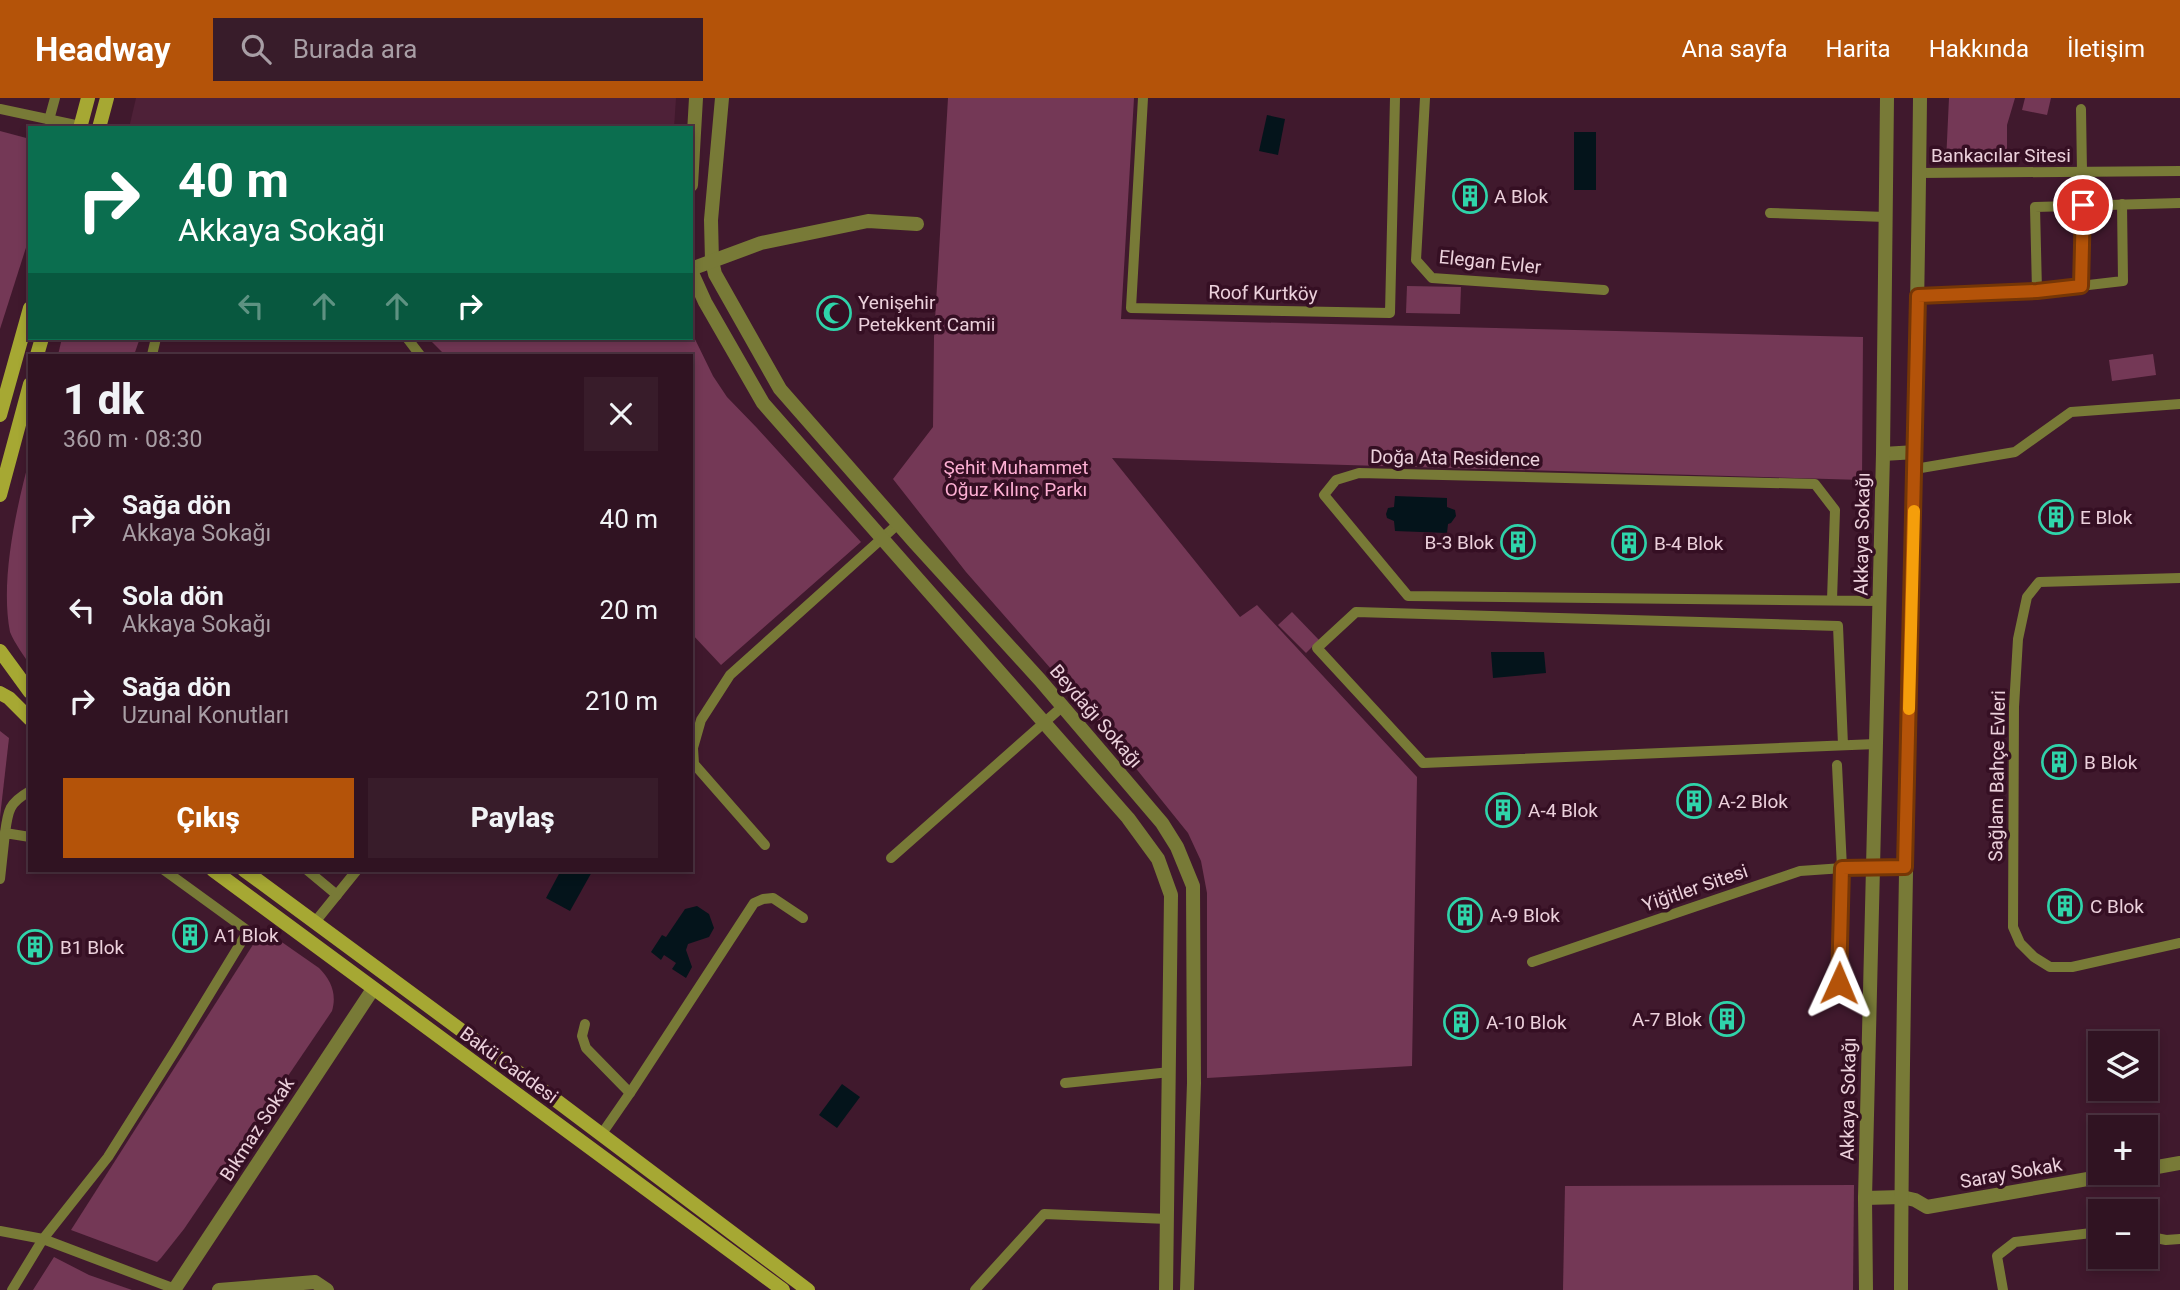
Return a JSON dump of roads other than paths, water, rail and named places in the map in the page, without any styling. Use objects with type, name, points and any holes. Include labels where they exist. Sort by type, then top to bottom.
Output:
[{"type":"main road","points":[[80,126],[88,98]]},
{"type":"main road","points":[[100,126],[107,98]]},
{"type":"main road","points":[[0,415],[28,315]]},
{"type":"main road","points":[[0,495],[28,391]]},
{"type":"main road","points":[[0,651],[28,689]]},
{"type":"main road","points":[[0,693],[28,717]]},
{"type":"main road","name":"Bakü Caddesi","points":[[216,872],[783,1290]]},
{"type":"main road","name":"Bakü Caddesi","points":[[247,872],[807,1290]]},
{"type":"street","points":[[693,150],[696,98]]},
{"type":"street","name":"Beydağı Sokağı","points":[[722,98],[711,220],[712,261],[715,274],[780,389],[1063,706],[1162,823],[1177,846],[1193,886],[1194,1083],[1187,1290]]},
{"type":"street","name":"Akkaya Sokağı","points":[[1866,1290],[1865,1198],[1883,454],[1887,98]]},
{"type":"street","points":[[1901,1290],[1905,867],[1916,452],[1920,98]]},
{"type":"street","points":[[693,269],[761,243],[868,221],[917,225]]},
{"type":"street","points":[[693,275],[705,302],[763,403],[1128,818],[1158,859],[1171,895],[1166,1290]]},
{"type":"street","name":"Akkaya Sokağı","points":[[1883,454],[1916,452]]},
{"type":"street","points":[[1872,866],[1905,867]]},
{"type":"street","name":"Bıkmaz Sokak","points":[[175,1290],[373,989]]},
{"type":"street","points":[[2158,1168],[2180,1164]]},
{"type":"street","name":"Saray Sokak","points":[[1865,1198],[1902,1197],[1915,1200],[1927,1208],[2088,1179]]},
{"type":"street","points":[[219,1290],[319,1287]]},
{"type":"lane","points":[[49,120],[55,98]]},
{"type":"lane","name":"Roof Kurtköy","points":[[1143,98],[1131,308],[1391,313],[1395,98]]},
{"type":"lane","name":"Elegan Evler","points":[[1425,98],[1416,260],[1432,278],[1604,290]]},
{"type":"lane","name":"Bankacılar Sitesi","points":[[2081,109],[2082,172]]},
{"type":"lane","points":[[0,110],[76,126]]},
{"type":"lane","name":"Bankacılar Sitesi","points":[[1919,173],[2180,171]]},
{"type":"lane","points":[[2037,291],[2035,207],[2180,203]]},
{"type":"lane","points":[[1918,296],[2037,291],[2123,281],[2122,204]]},
{"type":"lane","points":[[2081,286],[2083,205]]},
{"type":"lane","points":[[1770,213],[1886,217]]},
{"type":"lane","points":[[409,340],[419,354]]},
{"type":"lane","points":[[1915,469],[2015,452],[2071,412],[2180,404]]},
{"type":"lane","name":"Doğa Ata Residence","points":[[1832,600],[1835,510],[1815,484],[1359,473],[1336,480],[1324,495],[1408,596],[1880,601]]},
{"type":"lane","points":[[765,845],[694,764],[693,748],[701,720],[730,675],[898,524]]},
{"type":"lane","name":"Sağlam Bahçe Evleri","points":[[2180,578],[2039,582],[2027,597],[2018,639],[2014,707],[2013,889],[2013,927],[2020,943],[2034,957],[2050,967],[2072,967],[2180,943]]},
{"type":"lane","points":[[1843,745],[1838,626],[1356,612],[1318,648],[1423,763],[1876,744]]},
{"type":"lane","points":[[891,858],[1063,706]]},
{"type":"lane","points":[[1837,765],[1842,868],[1839,983]]},
{"type":"lane","points":[[0,879],[8,811],[14,802],[28,792]]},
{"type":"lane","points":[[5,833],[28,836]]},
{"type":"lane","name":"Yiğitler Sitesi","points":[[1532,962],[1800,871],[1872,866]]},
{"type":"lane","points":[[12,1290],[43,1239],[108,1157],[248,931],[167,872]]},
{"type":"lane","points":[[309,872],[337,895]]},
{"type":"lane","points":[[315,922],[355,872]]},
{"type":"lane","points":[[600,1135],[754,903],[773,898],[803,918]]},
{"type":"lane","points":[[586,1024],[582,1036],[586,1048],[630,1093]]},
{"type":"lane","points":[[1065,1083],[1170,1072]]},
{"type":"lane","points":[[975,1290],[1044,1214],[1168,1219]]},
{"type":"lane","points":[[0,1231],[43,1239],[175,1290]]},
{"type":"lane","points":[[2003,1290],[1997,1256],[2015,1242],[2088,1233]]},
{"type":"lane","points":[[2158,1238],[2180,1239]]},
{"type":"place","name":"A Blok","points":[[1470,196]]},
{"type":"place","name":"Yenişehir Petekkent Camii","points":[[834,313]]},
{"type":"place","name":"E Blok","points":[[2056,517]]},
{"type":"place","name":"B-3 Blok","points":[[1518,542]]},
{"type":"place","name":"B-4 Blok","points":[[1629,543]]},
{"type":"place","name":"B Blok","points":[[2059,762]]},
{"type":"place","name":"A-2 Blok","points":[[1694,801]]},
{"type":"place","name":"A-4 Blok","points":[[1503,810]]},
{"type":"place","name":"C Blok","points":[[2065,906]]},
{"type":"place","name":"A-9 Blok","points":[[1465,915]]},
{"type":"place","name":"A1 Blok","points":[[190,935]]},
{"type":"place","name":"B1 Blok","points":[[35,947]]},
{"type":"place","name":"A-7 Blok","points":[[1727,1019]]},
{"type":"place","name":"A-10 Blok","points":[[1461,1022]]},
{"type":"park label","name":"Şehit Muhammet Oğuz Kılınç Parkı","points":[[1016,478]]}]
